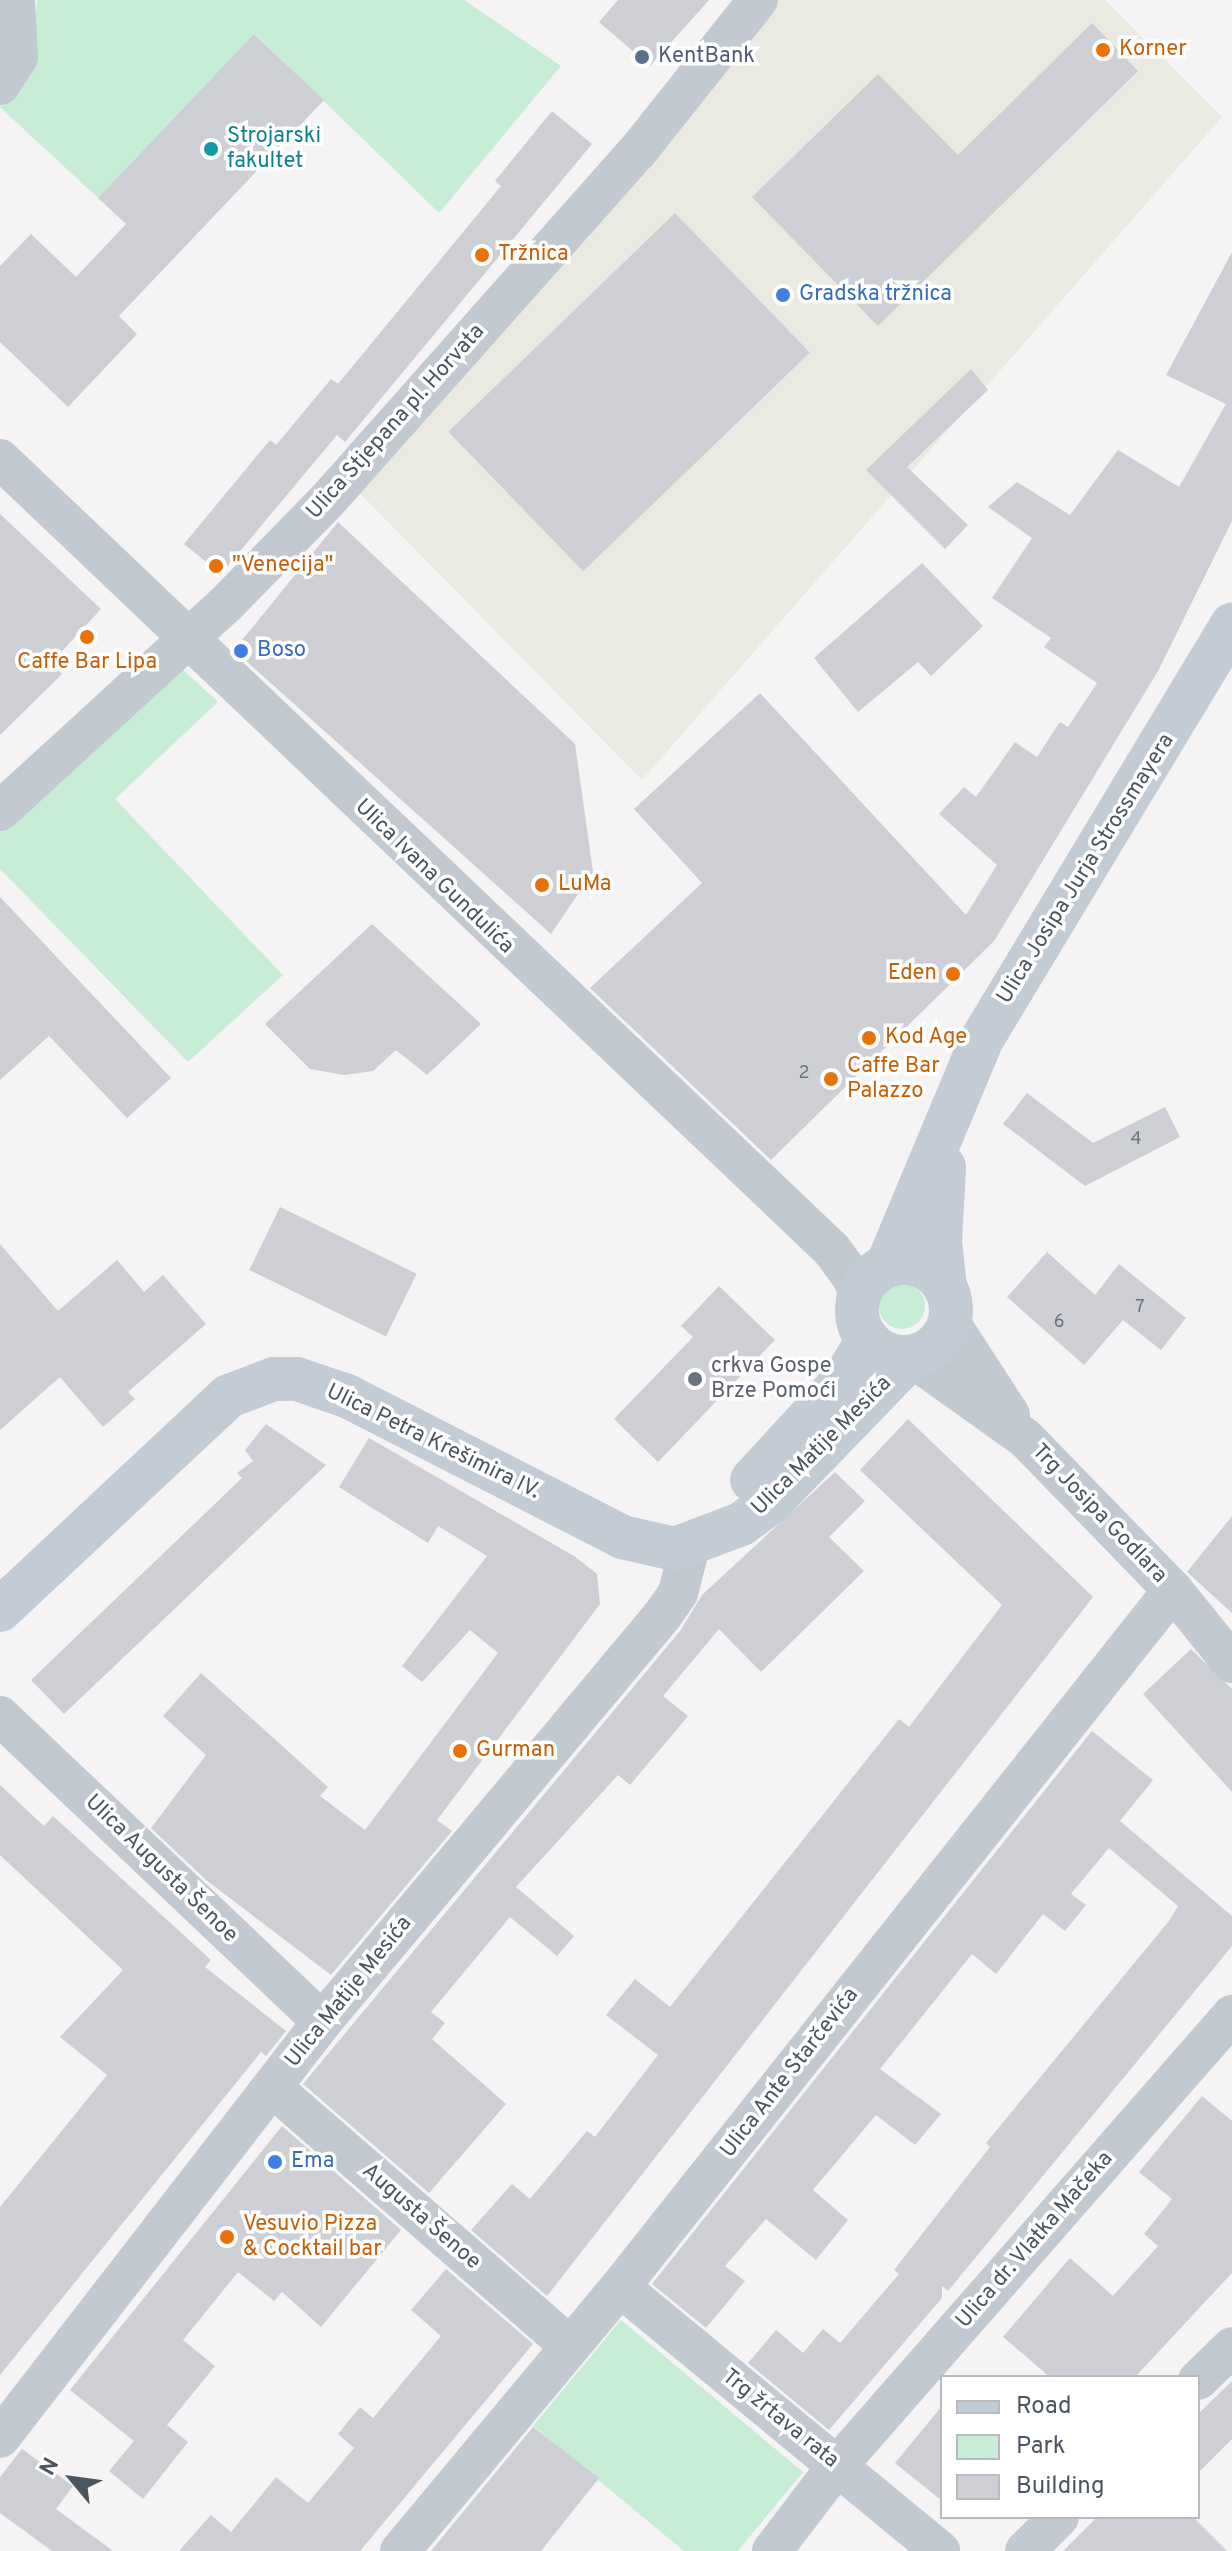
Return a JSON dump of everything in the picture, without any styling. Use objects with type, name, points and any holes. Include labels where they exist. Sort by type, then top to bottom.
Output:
[{"type":"main road","name":"Ulica Josipa Jurja Strossmayera","points":[[946,1117],[982,1039],[1232,624]]},
{"type":"main road","points":[[863,1320],[918,1203],[946,1117]]},
{"type":"main road","name":"Trg Josipa Godlara","points":[[946,1117],[940,1242],[947,1305]]},
{"type":"main road","name":"Trg Josipa Godlara","points":[[887,1266],[920,1266],[947,1305]]},
{"type":"main road","points":[[911,1357],[935,1345],[947,1305]]},
{"type":"main road","name":"Trg Josipa Godlara","points":[[863,1320],[880,1351],[911,1357]]},
{"type":"main road","name":"Ulica Matije Mesića","points":[[697,1544],[843,1381],[863,1320]]},
{"type":"main road","name":"Ulica Matije Mesića","points":[[697,1544],[770,1503],[911,1357]]},
{"type":"main road","name":"Ulica Petra Krešimira IV.","points":[[0,1610],[229,1396],[274,1379],[297,1379],[347,1396],[622,1537],[660,1548],[697,1544]]},
{"type":"street","points":[[0,85],[18,57],[15,0]]},
{"type":"street","name":"Ulica Stjepana pl. Horvata","points":[[0,811],[190,637],[357,468],[637,152],[758,0]]},
{"type":"street","name":"Ulica Ivana Gundulića","points":[[0,459],[190,637],[759,1188],[832,1250],[855,1282],[863,1320]]},
{"type":"street","name":"Trg Josipa Godlara","points":[[947,1305],[1025,1438]]},
{"type":"street","name":"Trg Josipa Godlara","points":[[911,1357],[1025,1438],[1173,1590],[1232,1663]]},
{"type":"street","name":"Ulica Matije Mesića","points":[[0,2438],[322,2022],[662,1616],[678,1593],[697,1544]]},
{"type":"street","name":"Ulica Ante Starčevića","points":[[400,2551],[620,2287],[1173,1590]]},
{"type":"street","name":"Ulica Augusta Šenoe","points":[[0,1716],[322,2022]]},
{"type":"street","name":"Ulica dr. Vlatka Mačeka","points":[[772,2551],[837,2466],[1232,2015]]},
{"type":"street","name":"Augusta Šenoe","points":[[273,2088],[570,2346]]},
{"type":"street","name":"Trg žrtava rata","points":[[620,2287],[940,2551]]},
{"type":"street","points":[[1200,2378],[1232,2347]]},
{"type":"street","points":[[1025,2551],[1057,2519]]},
{"type":"shaded area","name":"Gradska tržnica","points":[[764,0],[1105,0],[1222,117],[642,780],[340,473]]},
{"type":"green space","points":[[37,0],[464,0],[561,66],[439,213],[255,34],[98,198],[0,107],[32,46]]},
{"type":"green space","points":[[178,665],[218,702],[115,799],[283,975],[188,1062],[0,869],[0,830]]},
{"type":"green space","points":[[902,1283],[918,1290],[925,1306],[918,1322],[902,1329],[886,1322],[879,1306],[886,1290]]},
{"type":"green space","points":[[621,2320],[803,2472],[738,2551],[684,2551],[533,2426]]},
{"type":"building","points":[[618,0],[709,0],[650,66],[599,22]]},
{"type":"building","points":[[1092,23],[1138,71],[878,326],[752,197],[878,74],[958,155]]},
{"type":"building","points":[[254,34],[324,100],[119,316],[137,334],[68,407],[0,342],[0,266],[31,234],[76,277],[126,224],[98,198]]},
{"type":"building","points":[[552,111],[592,144],[345,442],[337,435],[221,574],[184,544],[270,440],[276,445],[331,379],[338,384],[501,186],[495,181]]},
{"type":"building","points":[[675,213],[810,353],[583,571],[448,432]]},
{"type":"building","points":[[1232,252],[1232,521],[1158,671],[994,941],[771,1160],[590,988],[702,883],[634,809],[760,693],[966,915],[997,865],[939,814],[964,787],[976,797],[1015,742],[1037,757],[1060,722],[1068,727],[1097,683],[1044,647],[1051,638],[992,598],[1032,538],[988,507],[1017,482],[1070,515],[1118,450],[1179,487],[1226,404],[1166,375]]},
{"type":"building","points":[[971,369],[988,390],[907,467],[968,525],[945,549],[866,470]]},
{"type":"building","points":[[0,514],[101,609],[51,663],[62,674],[0,735]]},
{"type":"building","points":[[338,522],[575,744],[593,872],[551,934],[234,650]]},
{"type":"building","points":[[922,563],[983,626],[931,676],[918,662],[858,712],[814,658]]},
{"type":"building","points":[[0,897],[171,1078],[127,1118],[49,1036],[0,1080]]},
{"type":"building","points":[[372,924],[481,1024],[427,1075],[396,1050],[373,1071],[344,1075],[310,1069],[265,1024]]},
{"type":"building","points":[[1027,1093],[1093,1143],[1165,1107],[1180,1137],[1085,1186],[1003,1124]]},
{"type":"building","points":[[280,1207],[417,1274],[386,1337],[249,1270]]},
{"type":"building","points":[[0,1244],[58,1311],[117,1260],[144,1292],[163,1275],[206,1324],[128,1392],[135,1399],[103,1427],[60,1377],[0,1430]]},
{"type":"building","points":[[1047,1252],[1095,1295],[1119,1264],[1186,1318],[1161,1350],[1123,1320],[1084,1365],[1007,1297]]},
{"type":"building","name":"crkva Gospe Brze Pomoći","points":[[719,1286],[775,1340],[658,1462],[614,1419],[693,1337],[681,1326]]},
{"type":"building","points":[[908,1419],[1093,1597],[547,2296],[471,2230],[512,2184],[530,2199],[587,2131],[595,2137],[658,2055],[606,2015],[635,1979],[670,2007],[899,1719],[909,1727],[1002,1605],[860,1470]]},
{"type":"building","points":[[266,1424],[326,1465],[64,1714],[31,1680],[242,1478],[237,1473],[253,1461],[245,1450]]},
{"type":"building","points":[[369,1438],[574,1556],[597,1574],[600,1604],[437,1820],[452,1831],[331,1975],[206,1880],[151,1828],[206,1755],[163,1716],[201,1673],[328,1787],[320,1796],[365,1830],[498,1653],[470,1630],[422,1682],[402,1666],[487,1556],[438,1526],[428,1543],[339,1487]]},
{"type":"building","points":[[835,1472],[865,1501],[829,1537],[864,1571],[761,1672],[719,1629],[663,1696],[688,1716],[630,1785],[618,1775],[516,1887],[574,1936],[557,1956],[510,1917],[431,2012],[445,2023],[432,2039],[506,2104],[429,2193],[303,2084],[680,1631],[702,1595]]},
{"type":"building","points":[[1232,1516],[1232,1613],[1187,1572]]},
{"type":"building","points":[[1191,1649],[1232,1689],[1232,1792],[1143,1694]]},
{"type":"building","points":[[1092,1731],[1153,1780],[1120,1821],[1232,1916],[1232,1946],[948,2291],[942,2286],[942,2298],[829,2430],[748,2363],[776,2330],[803,2353],[823,2329],[840,2343],[899,2274],[894,2270],[990,2147],[986,2143],[1169,1921],[1178,1906],[1109,1848],[1071,1894],[1086,1905],[1065,1931],[1043,1914],[996,1974],[972,1954],[880,2069],[941,2114],[915,2145],[876,2115],[813,2190],[848,2220],[816,2260],[766,2219],[725,2266],[745,2281],[706,2328],[652,2284]]},
{"type":"building","points":[[0,1785],[44,1826],[53,1816],[211,1960],[205,1967],[286,2031],[266,2056],[261,2052],[0,2375],[0,2207],[107,2075],[60,2037],[123,1970],[0,1855]]},
{"type":"building","points":[[1202,2096],[1232,2121],[1232,2273],[1137,2375],[1048,2375],[1003,2337],[1070,2258],[1113,2296],[1158,2246],[1144,2234],[1172,2199],[1139,2172]]},
{"type":"building","points":[[282,2126],[401,2230],[321,2327],[282,2292],[274,2301],[238,2272],[183,2340],[215,2366],[167,2425],[188,2442],[143,2499],[109,2471],[134,2441],[70,2390]]},
{"type":"building","points":[[446,2269],[533,2344],[360,2551],[179,2551],[211,2515],[231,2532],[276,2477],[308,2503],[354,2448],[338,2434],[360,2407],[373,2418],[441,2336],[411,2310]]},
{"type":"building","points":[[1232,2381],[1232,2439],[1200,2471],[1200,2412]]},
{"type":"building","points":[[940,2408],[940,2499],[895,2463]]},
{"type":"building","points":[[533,2427],[599,2478],[541,2551],[431,2551]]},
{"type":"building","points":[[22,2449],[73,2486],[56,2509],[113,2551],[52,2551],[0,2513],[0,2477]]},
{"type":"building","points":[[1095,2519],[1195,2519],[1227,2551],[1063,2551]]},
{"type":"place","name":"Korner","points":[[1103,50]]},
{"type":"place","name":"KentBank","points":[[642,57]]},
{"type":"place","name":"Strojarski fakultet","points":[[211,149]]},
{"type":"place","name":"Tržnica","points":[[482,255]]},
{"type":"place","name":"Gradska tržnica","points":[[783,295]]},
{"type":"place","name":"\"Venecija\"","points":[[216,566]]},
{"type":"place","name":"Caffe Bar Lipa","points":[[87,637]]},
{"type":"place","name":"Boso","points":[[241,651]]},
{"type":"place","name":"LuMa","points":[[542,885]]},
{"type":"place","name":"Eden","points":[[953,974]]},
{"type":"place","name":"Kod Age","points":[[869,1038]]},
{"type":"place","name":"Caffe Bar Palazzo","points":[[831,1079]]},
{"type":"place","name":"crkva Gospe Brze Pomoći","points":[[695,1379]]},
{"type":"place","name":"Gurman","points":[[460,1751]]},
{"type":"place","name":"Ema","points":[[275,2162]]},
{"type":"place","name":"Vesuvio Pizza & Cocktail bar","points":[[227,2237]]}]
